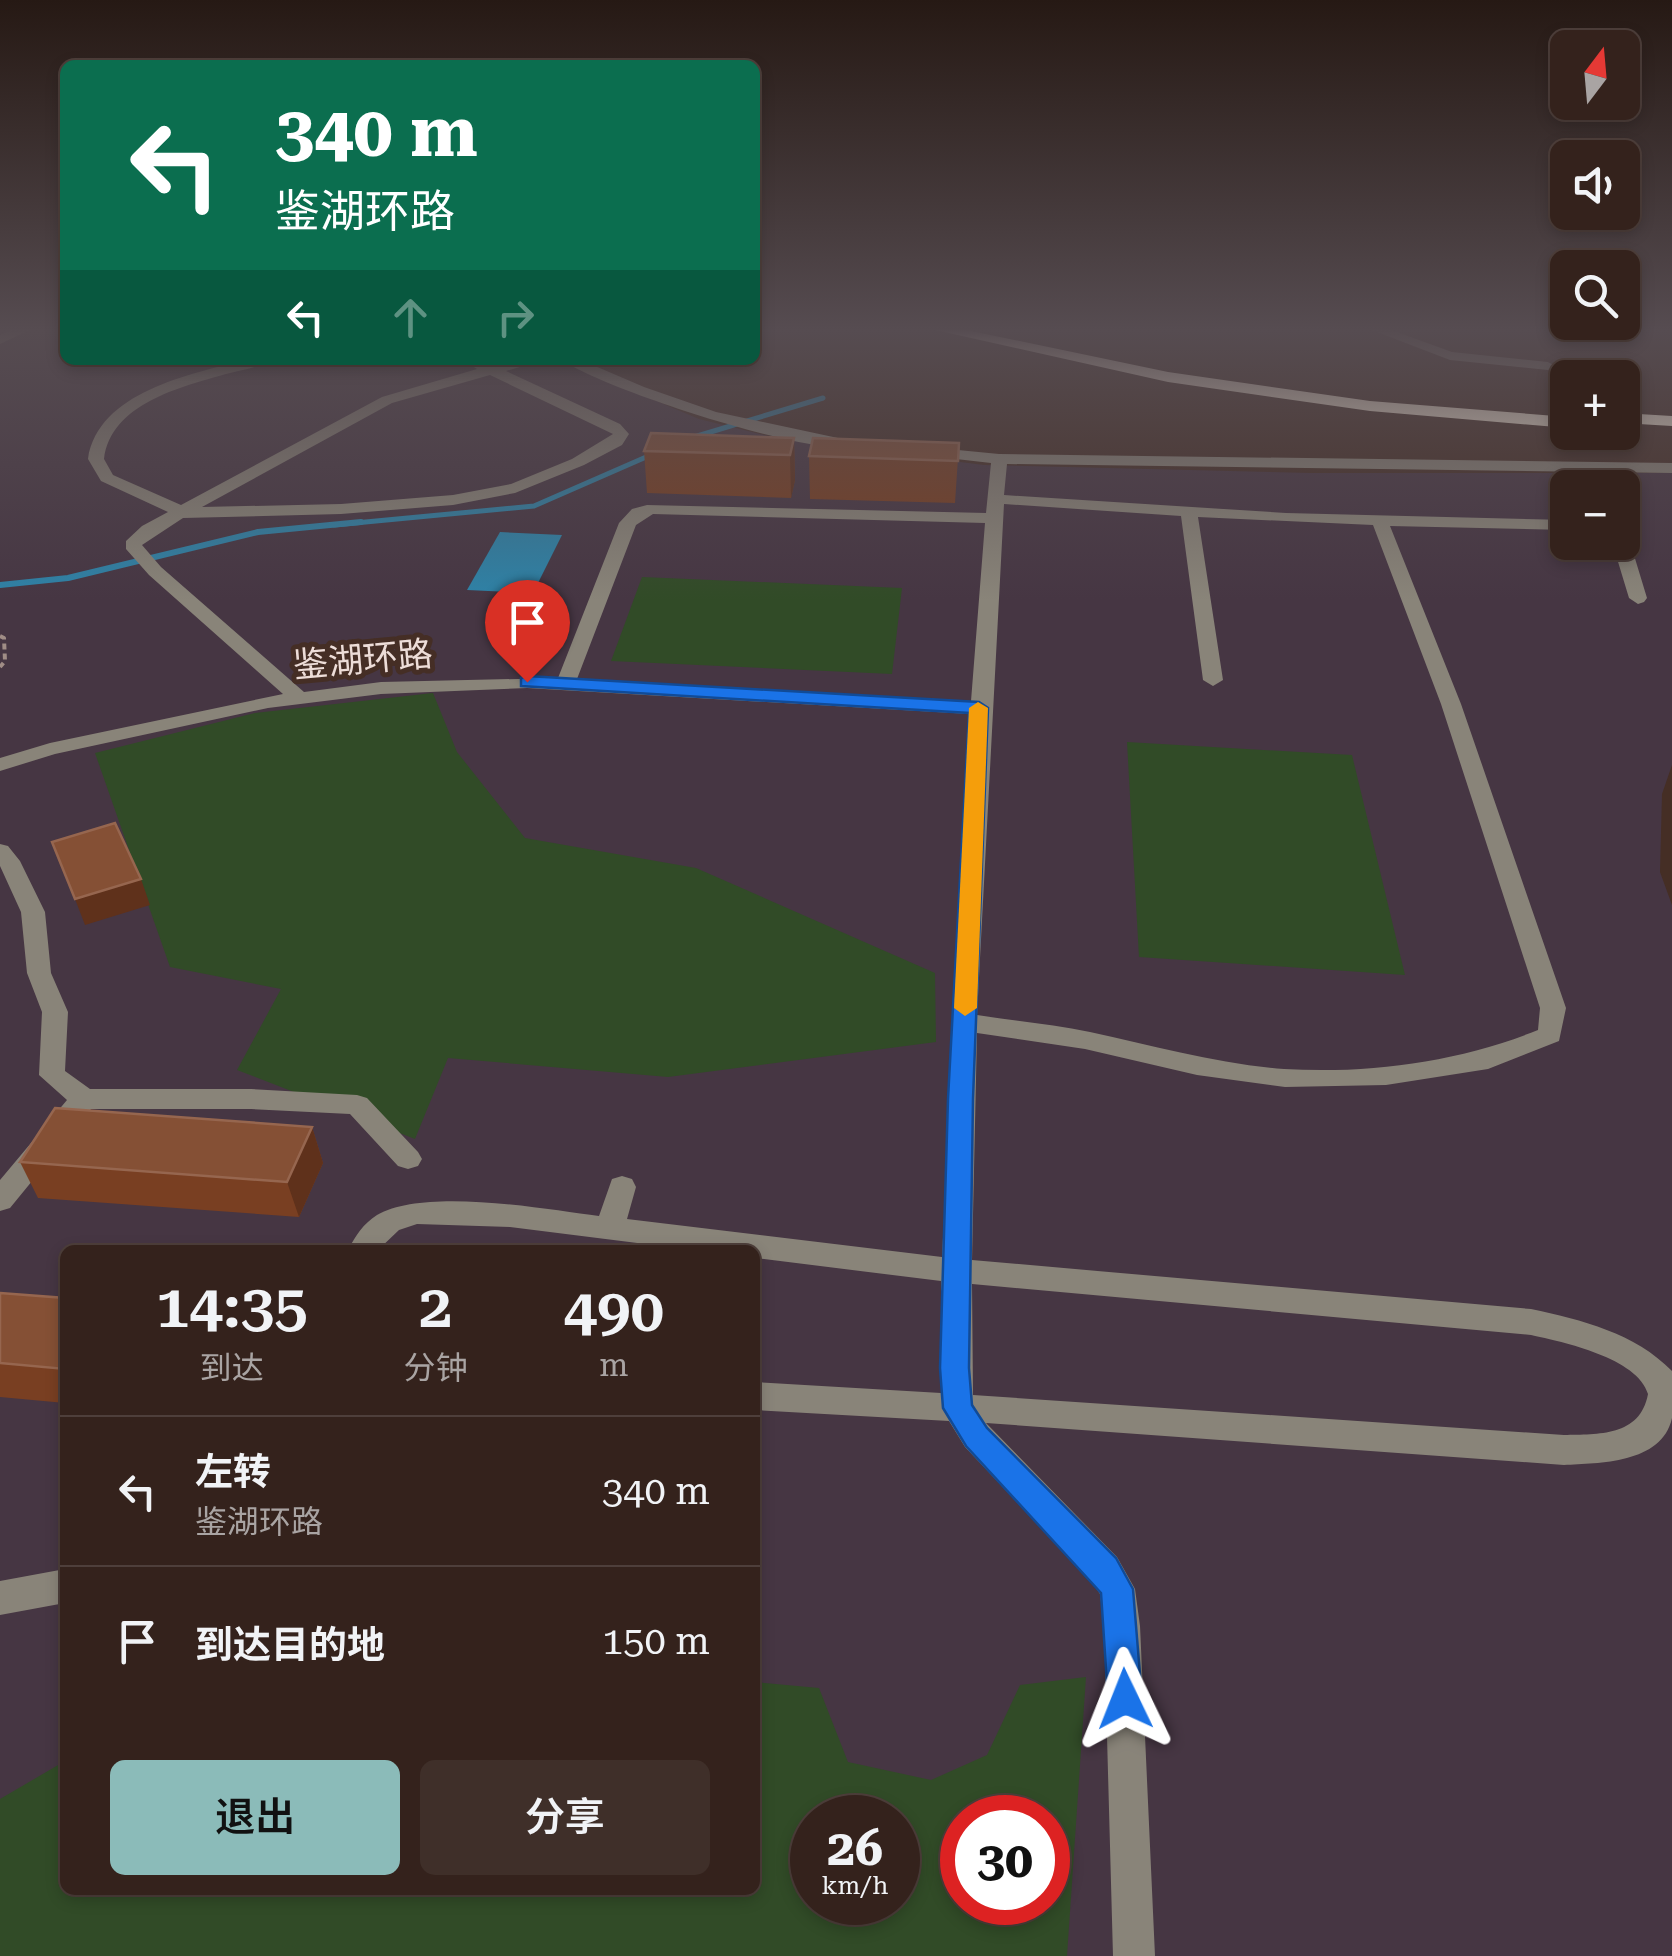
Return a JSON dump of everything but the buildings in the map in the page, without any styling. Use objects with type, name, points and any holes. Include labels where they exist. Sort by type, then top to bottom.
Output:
[{"type":"highway","points":[[1513,418],[1550,421]]},
{"type":"highway","points":[[1640,419],[1672,421]]},
{"type":"highway","points":[[1640,427],[1672,430]]},
{"type":"street","points":[[118,418],[102,434],[96,459],[108,478],[184,513],[341,509],[454,500],[515,488],[616,442],[621,434],[616,427],[598,418]]},
{"type":"street","points":[[299,698],[156,571],[132,544],[148,530],[353,418]]},
{"type":"street","points":[[728,418],[884,447]]},
{"type":"street","points":[[903,449],[999,459],[1672,468]]},
{"type":"street","points":[[999,459],[979,708],[964,1022],[956,1271],[958,1408],[976,1437],[1104,1569],[1117,1589],[1122,1626],[1134,1956]]},
{"type":"street","points":[[565,684],[628,523],[638,512],[653,509],[1189,510],[1550,525]]},
{"type":"street","points":[[1189,510],[1213,680]]},
{"type":"street","points":[[964,1022],[1084,1040],[1197,1066],[1285,1078],[1386,1076],[1488,1060],[1550,1035],[1553,1008],[1451,704],[1379,520]]},
{"type":"street","points":[[1626,560],[1638,598]]},
{"type":"street","name":"鉴湖环路","points":[[0,765],[50,749],[299,698],[381,688],[527,682],[979,708]]},
{"type":"street","points":[[0,851],[9,861],[33,912],[39,973],[55,1012],[52,1075],[84,1099],[250,1098],[357,1105],[408,1159]]},
{"type":"street","points":[[0,1200],[84,1099]]},
{"type":"street","points":[[610,1228],[622,1188]]},
{"type":"street","points":[[366,1245],[389,1222],[417,1213],[510,1216],[610,1228],[699,1245]]},
{"type":"street","points":[[760,1251],[1532,1322],[1579,1332],[1618,1348],[1662,1382],[1670,1396],[1668,1410],[1650,1431],[1613,1448],[1580,1449],[760,1396]]},
{"type":"street","points":[[0,1598],[60,1587]]},
{"type":"path","points":[[0,636],[4,638],[5,661],[0,667]]},
{"type":"shaded area","points":[[0,418],[697,418],[780,439],[984,465],[1311,473],[1550,473],[1550,560],[1640,560],[1640,473],[1672,473],[1672,765],[1662,794],[1660,872],[1672,905],[1672,1956],[0,1956]]},
{"type":"green space","points":[[642,577],[902,588],[892,674],[611,661]]},
{"type":"green space","points":[[433,693],[457,752],[525,838],[696,868],[935,973],[936,1042],[668,1077],[448,1058],[415,1139],[237,1070],[281,989],[170,967],[95,753],[255,713]]},
{"type":"green space","points":[[1127,742],[1352,755],[1405,975],[1139,957]]},
{"type":"green space","points":[[1086,1677],[1070,1912],[1070,1795],[940,1795],[940,1925],[1069,1925],[1067,1956],[0,1956],[0,1799],[60,1764],[60,1895],[760,1895],[760,1682],[819,1688],[848,1762],[931,1780],[987,1755],[1020,1685]]},
{"type":"water","points":[[500,532],[562,535],[533,593],[467,590]]},
{"type":"waterway","points":[[694,437],[756,418]]},
{"type":"waterway","points":[[334,525],[534,506],[653,454]]},
{"type":"waterway","points":[[0,585],[68,578],[258,532],[361,522]]},
{"type":"slow traffic","points":[[965,1008],[978,708]]},
{"type":"route","points":[[527,682],[979,708],[961,1099],[955,1368],[958,1408],[976,1437],[1104,1569],[1117,1589],[1125,1699]]}]
